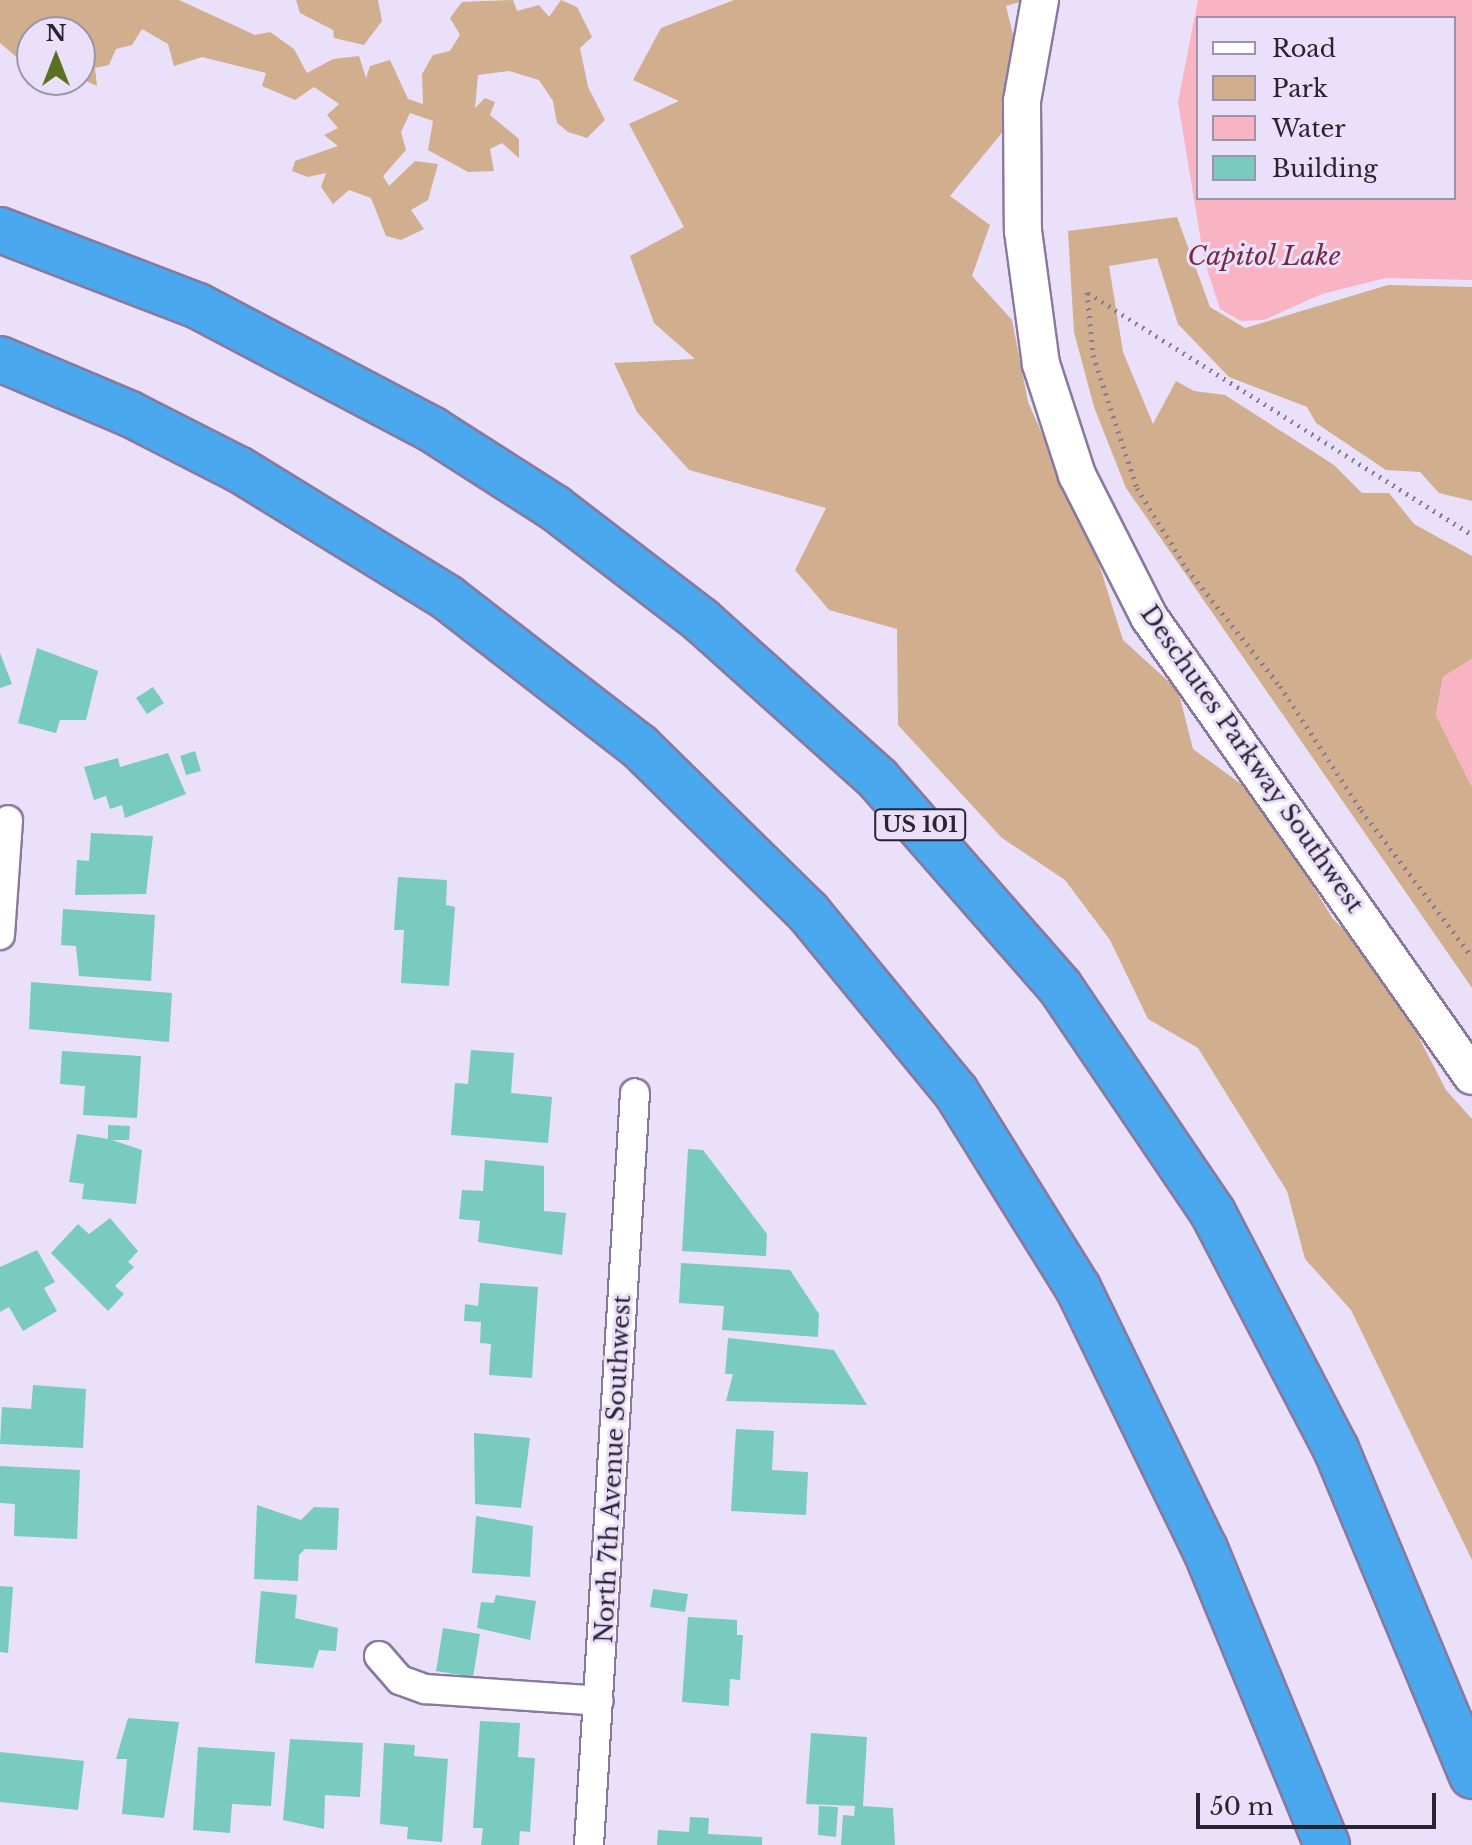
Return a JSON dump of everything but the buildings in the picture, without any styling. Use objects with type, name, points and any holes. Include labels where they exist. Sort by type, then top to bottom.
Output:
[{"type":"highway","name":"US 101","points":[[0,230],[212,313],[494,468],[701,620],[888,790],[1060,987],[1221,1226],[1336,1449],[1472,1776]]},
{"type":"highway","points":[[0,359],[240,470],[448,598],[639,746],[808,912],[956,1092],[1078,1288],[1205,1549],[1327,1845]]},
{"type":"street","name":"Deschutes Parkway Southwest","points":[[1040,0],[1022,101],[1023,231],[1041,364],[1077,475],[1149,617],[1472,1076]]},
{"type":"street","points":[[0,935],[8,820]]},
{"type":"street","name":"North 7th Avenue Southwest","points":[[589,1845],[635,1093]]},
{"type":"street","points":[[379,1656],[400,1680],[425,1689],[599,1701]]},
{"type":"path","points":[[1472,535],[1087,292],[1093,355],[1137,488],[1187,569],[1280,686],[1361,810],[1472,957]]},
{"type":"green space","points":[[0,0],[179,0],[255,35],[270,32],[294,49],[307,73],[333,59],[359,56],[366,78],[370,66],[390,60],[408,99],[423,104],[422,74],[433,55],[450,51],[460,35],[450,18],[462,2],[513,0],[517,11],[539,5],[549,17],[561,0],[577,7],[592,37],[580,48],[588,87],[605,120],[587,138],[568,132],[557,123],[553,101],[539,80],[509,71],[478,75],[475,108],[485,98],[495,102],[490,115],[519,139],[519,158],[502,143],[490,149],[494,171],[468,172],[428,150],[433,121],[410,113],[401,132],[406,150],[383,176],[389,186],[415,161],[438,164],[428,200],[411,210],[424,229],[401,240],[386,236],[371,198],[349,190],[333,204],[321,187],[326,173],[308,177],[292,171],[295,161],[338,146],[324,135],[338,128],[327,115],[339,104],[314,87],[295,100],[262,86],[266,73],[202,57],[174,66],[168,44],[142,29],[132,45],[116,49],[109,65],[96,68],[96,16],[16,16],[16,56],[0,43]]},
{"type":"green space","points":[[296,0],[378,0],[382,21],[364,45],[334,38],[333,30],[300,13]]},
{"type":"green space","points":[[734,0],[1027,0],[1006,6],[1029,100],[950,196],[990,225],[972,276],[1012,320],[1028,402],[1098,561],[1123,640],[1178,690],[1193,749],[1241,784],[1286,842],[1333,919],[1383,968],[1446,1090],[1472,1119],[1472,1560],[1351,1310],[1305,1259],[1287,1191],[1198,1048],[1148,1019],[1110,940],[1065,880],[1002,838],[898,725],[897,629],[829,610],[795,570],[826,508],[689,470],[637,412],[614,363],[695,359],[654,323],[630,256],[684,227],[629,124],[679,101],[633,80],[661,28]]},
{"type":"green space","points":[[1177,217],[1210,307],[1245,328],[1388,285],[1472,287],[1472,501],[1439,493],[1420,472],[1386,470],[1316,423],[1307,407],[1229,377],[1178,324],[1157,258],[1109,266],[1123,352],[1153,424],[1176,381],[1194,391],[1225,395],[1334,465],[1362,493],[1389,493],[1414,524],[1472,556],[1472,659],[1443,677],[1436,715],[1472,787],[1472,988],[1126,488],[1094,407],[1074,332],[1068,231]]},
{"type":"water","name":"Capitol Lake","points":[[1198,0],[1472,0],[1472,280],[1386,278],[1322,294],[1264,320],[1241,321],[1220,309],[1204,260],[1178,102]]},
{"type":"water","points":[[1472,659],[1472,787],[1436,715],[1443,677]]}]
